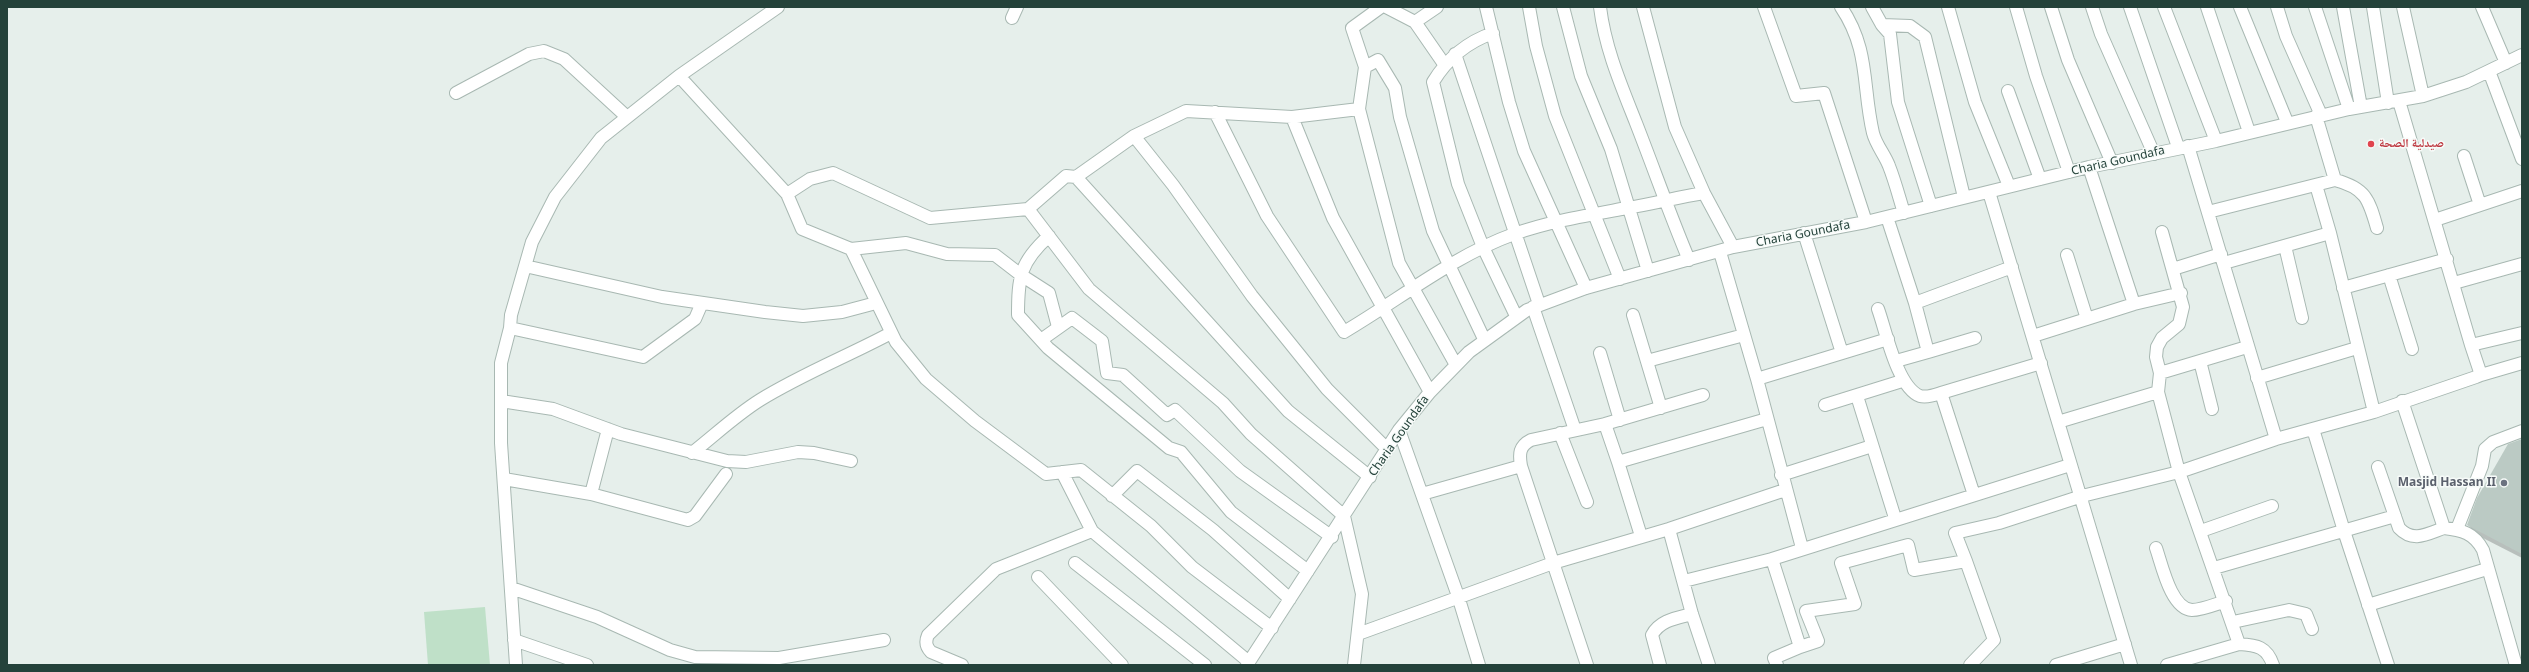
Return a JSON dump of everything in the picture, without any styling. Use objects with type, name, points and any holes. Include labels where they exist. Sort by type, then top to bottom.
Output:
[{"type":"street","points":[[516,665],[504,479],[501,363],[510,328],[511,315],[532,242],[555,197],[601,138],[679,76],[778,7]]},
{"type":"street","points":[[1381,7],[1352,28],[1365,67],[1359,109],[1400,263],[1456,365]]},
{"type":"street","points":[[1386,7],[1415,22],[1444,64]]},
{"type":"street","points":[[1415,22],[1437,7]]},
{"type":"street","points":[[1486,7],[1509,102],[1524,152],[1586,288]]},
{"type":"street","points":[[1529,7],[1536,46],[1555,116],[1620,279]]},
{"type":"street","points":[[1563,7],[1581,76],[1611,149],[1648,271]]},
{"type":"street","points":[[1600,7],[1602,28],[1616,74],[1664,200],[1690,260]]},
{"type":"street","points":[[1643,7],[1675,127],[1704,193],[1733,247]]},
{"type":"street","points":[[1764,7],[1796,96],[1824,93],[1866,222]]},
{"type":"street","points":[[1841,7],[1852,23],[1864,58],[1867,103],[1874,135],[1889,166],[1904,213]]},
{"type":"street","points":[[1872,7],[1882,25],[1890,34],[1898,102],[1931,206]]},
{"type":"street","points":[[1948,7],[1975,102],[2009,186]]},
{"type":"street","points":[[2016,7],[2036,76],[2069,172]]},
{"type":"street","points":[[2051,7],[2068,60],[2112,163]]},
{"type":"street","points":[[2092,7],[2101,34],[2154,154]]},
{"type":"street","points":[[2130,7],[2208,212],[2223,259],[2247,347],[2276,439]]},
{"type":"street","points":[[2164,7],[2216,141]]},
{"type":"street","points":[[2207,7],[2249,132]]},
{"type":"street","points":[[2240,7],[2287,122]]},
{"type":"street","points":[[2277,7],[2286,36],[2318,116],[2335,180]]},
{"type":"street","points":[[2315,7],[2355,108]]},
{"type":"street","points":[[2343,7],[2355,108]]},
{"type":"street","points":[[2373,7],[2393,102],[2435,220],[2481,375]]},
{"type":"street","points":[[2403,7],[2423,96]]},
{"type":"street","points":[[2482,7],[2506,63]]},
{"type":"street","points":[[1882,25],[1910,26],[1925,37],[1964,197]]},
{"type":"street","points":[[1493,33],[1477,39],[1455,54],[1444,64],[1433,82],[1458,184],[1483,247],[1516,316]]},
{"type":"street","points":[[456,94],[529,54],[544,51],[564,59],[627,117]]},
{"type":"street","points":[[1455,54],[1514,234],[1575,430]]},
{"type":"street","name":"Charia Goundafa","points":[[1248,664],[1308,571],[1332,537],[1399,430],[1430,392],[1484,339],[1516,316],[1536,306],[1586,288],[1720,252],[1733,247],[1866,222],[2089,167],[2154,154],[2183,146],[2216,141],[2287,122],[2423,96],[2466,82],[2522,55]]},
{"type":"street","points":[[1365,67],[1378,60],[1395,88],[1400,117],[1433,231],[1484,339]]},
{"type":"street","points":[[2489,71],[2522,159]]},
{"type":"street","points":[[679,76],[787,194],[802,229],[851,249],[906,243],[947,254],[995,255],[1021,275],[1049,292],[1058,327]]},
{"type":"street","points":[[2008,91],[2040,179]]},
{"type":"street","points":[[787,194],[810,179],[833,173],[930,218],[1028,209],[1066,176],[1076,177],[1134,136],[1186,111],[1292,117],[1359,109]]},
{"type":"street","points":[[1215,112],[1267,216],[1344,332],[1383,309],[1413,286],[1483,247],[1514,234],[1556,222],[1704,193]]},
{"type":"street","points":[[1292,117],[1333,218],[1430,392]]},
{"type":"street","points":[[1134,136],[1174,185],[1257,303],[1327,389],[1387,449]]},
{"type":"street","points":[[2464,156],[2480,205]]},
{"type":"street","points":[[2089,167],[2134,304]]},
{"type":"street","points":[[1076,177],[1288,411],[1370,477]]},
{"type":"street","points":[[2208,212],[2335,180],[2346,183],[2364,194],[2369,202],[2377,228]]},
{"type":"street","points":[[2316,185],[2330,233],[2357,348],[2374,412]]},
{"type":"street","points":[[2435,220],[2522,191]]},
{"type":"street","points":[[1989,192],[2041,363],[2070,465],[2082,496],[2131,665]]},
{"type":"street","points":[[1028,209],[1089,289],[1223,403],[1251,434],[1344,516],[1362,594],[1354,665]]},
{"type":"street","points":[[1886,217],[1915,303],[1928,352]]},
{"type":"street","points":[[2162,232],[2180,293],[2182,316],[2179,324],[2162,338],[2157,347],[2156,357],[2160,373],[2158,392],[2179,472],[2226,601],[2239,644]]},
{"type":"street","points":[[1804,233],[1842,353]]},
{"type":"street","points":[[2173,269],[2285,246],[2330,233]]},
{"type":"street","points":[[1049,236],[1030,252],[1018,285],[1018,315],[1041,340],[1169,448],[1181,452],[1231,512],[1308,571]]},
{"type":"street","points":[[2285,246],[2302,318]]},
{"type":"street","points":[[851,249],[896,342],[926,379],[975,421],[1046,474],[1081,470],[1151,526],[1192,567],[1272,628]]},
{"type":"street","points":[[1720,252],[1757,379],[1785,490],[1802,548]]},
{"type":"street","points":[[2067,255],[2087,319]]},
{"type":"street","points":[[2343,288],[2447,259]]},
{"type":"street","points":[[2454,283],[2522,264]]},
{"type":"street","points":[[526,266],[655,296],[803,316],[842,312],[876,303]]},
{"type":"street","points":[[1915,303],[2012,267]]},
{"type":"street","points":[[2389,275],[2412,349]]},
{"type":"street","points":[[2032,336],[2134,304],[2180,293]]},
{"type":"street","points":[[510,328],[643,358],[695,319],[702,303]]},
{"type":"street","points":[[1878,309],[1902,381],[1912,392],[1921,396],[1941,393],[2041,363]]},
{"type":"street","points":[[1633,315],[1661,408]]},
{"type":"street","points":[[1041,340],[1072,318],[1102,341],[1107,372],[1123,375],[1167,414],[1175,410],[1240,471],[1332,537]]},
{"type":"street","points":[[692,453],[761,400],[812,371],[844,358],[891,333]]},
{"type":"street","points":[[2471,345],[2522,333]]},
{"type":"street","points":[[1647,361],[1744,335]]},
{"type":"street","points":[[1896,361],[1975,338]]},
{"type":"street","points":[[1757,379],[1888,339]]},
{"type":"street","points":[[2160,373],[2247,347]]},
{"type":"street","points":[[2257,378],[2357,348]]},
{"type":"street","points":[[1600,353],[1620,420]]},
{"type":"street","points":[[2200,361],[2212,409]]},
{"type":"street","points":[[1970,665],[1994,640],[1955,533],[1999,523],[2082,496],[2179,472],[2276,439],[2374,412],[2402,401],[2522,363]]},
{"type":"street","points":[[1825,405],[1902,381]]},
{"type":"street","points":[[2058,422],[2158,392]]},
{"type":"street","points":[[1941,393],[1974,495]]},
{"type":"street","points":[[1587,665],[1521,466],[1519,453],[1525,443],[1560,433],[1620,420],[1703,395]]},
{"type":"street","points":[[1857,396],[1895,518]]},
{"type":"street","points":[[501,401],[553,409],[608,429],[692,453],[746,462],[798,452],[814,453],[851,461]]},
{"type":"street","points":[[2402,401],[2444,528]]},
{"type":"street","points":[[1618,462],[1767,419]]},
{"type":"street","points":[[1605,424],[1641,536]]},
{"type":"street","points":[[2313,428],[2344,531],[2388,665]]},
{"type":"street","points":[[591,494],[608,429]]},
{"type":"street","points":[[1399,430],[1458,596],[1479,665]]},
{"type":"street","points":[[2458,529],[2482,466],[2485,449],[2493,442],[2522,431]]},
{"type":"street","points":[[1560,433],[1587,502]]},
{"type":"street","points":[[1781,474],[1872,446]]},
{"type":"street","points":[[1684,581],[1772,559],[1895,518],[2070,465]]},
{"type":"street","points":[[1422,494],[1521,466]]},
{"type":"street","points":[[2378,467],[2399,528],[2411,536],[2420,537],[2444,528],[2458,529],[2470,534],[2478,541],[2482,550],[2514,663]]},
{"type":"street","points":[[1062,472],[1092,531],[1248,664]]},
{"type":"street","points":[[1112,496],[1137,472],[1213,530],[1290,599]]},
{"type":"street","points":[[504,479],[591,494],[688,520],[695,516],[726,474]]},
{"type":"street","points":[[1358,634],[1458,596],[1553,563],[1641,536],[1670,529],[1785,490]]},
{"type":"street","points":[[2200,531],[2272,506]]},
{"type":"street","points":[[2214,568],[2395,516]]},
{"type":"street","points":[[1670,529],[1692,614],[1709,665]]},
{"type":"street","points":[[962,665],[945,662],[927,648],[926,640],[928,636],[996,569],[1092,531]]},
{"type":"street","points":[[1777,665],[1774,658],[1818,641],[1806,611],[1855,604],[1841,563],[1908,545],[1914,570],[1966,561]]},
{"type":"street","points":[[2156,548],[2175,599],[2182,607],[2193,610],[2226,601]]},
{"type":"street","points":[[1772,559],[1800,647]]},
{"type":"street","points":[[1075,563],[1205,665]]},
{"type":"street","points":[[2368,605],[2487,569]]},
{"type":"street","points":[[1038,577],[1122,665]]},
{"type":"street","points":[[511,588],[596,617],[670,650],[695,657],[778,658],[884,640]]},
{"type":"street","points":[[2233,622],[2296,610],[2306,614],[2312,629]]},
{"type":"street","points":[[1660,665],[1652,635],[1656,628],[1663,623],[1692,614]]},
{"type":"street","points":[[514,640],[587,665]]},
{"type":"street","points":[[2056,665],[2125,644]]},
{"type":"street","points":[[2167,665],[2239,644],[2255,645],[2264,649],[2273,665]]},
{"type":"green space","points":[[485,607],[490,665],[428,665],[424,612]]},
{"type":"building","name":"Masjid Hassan II","points":[[2522,439],[2522,554],[2467,525],[2477,498],[2508,444]]},
{"type":"place","name":"صيدلية الصحة","points":[[2371,144]]},
{"type":"place","name":"Masjid Hassan II","points":[[2504,483]]}]
